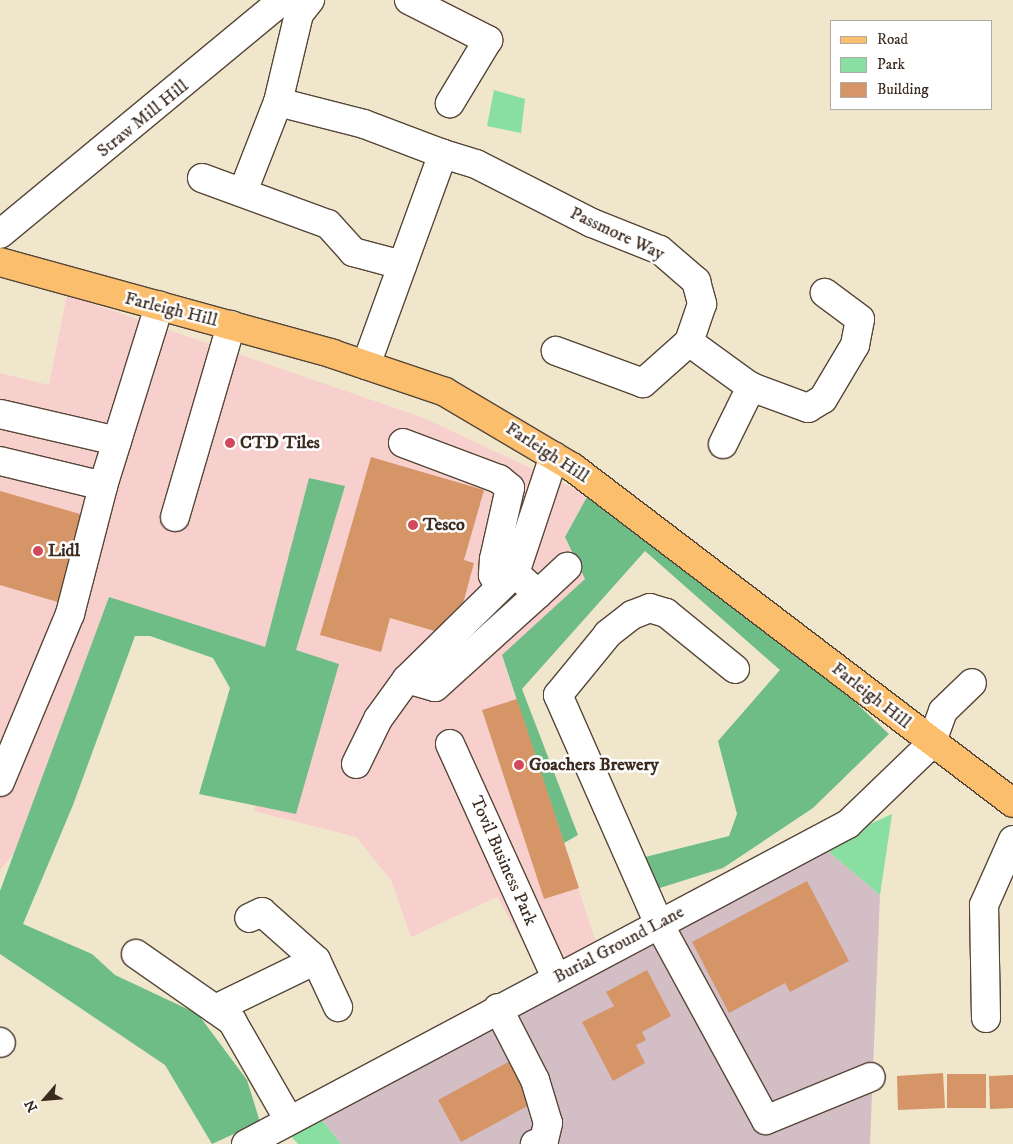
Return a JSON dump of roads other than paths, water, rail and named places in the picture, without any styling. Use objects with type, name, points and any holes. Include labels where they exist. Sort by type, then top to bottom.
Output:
[{"type":"main road","name":"Farleigh Hill","points":[[0,262],[230,325],[366,365],[445,392],[554,456],[698,558],[931,744],[1013,802]]},
{"type":"street","name":"Straw Mill Hill","points":[[0,234],[276,10],[282,0]]},
{"type":"street","points":[[244,189],[278,102],[299,14],[310,0]]},
{"type":"street","points":[[409,0],[488,40],[450,103]]},
{"type":"street","name":"Passmore Way","points":[[278,102],[364,124],[443,154],[476,164],[592,223],[660,250],[696,281],[702,304],[689,342],[643,383],[592,374],[556,350]]},
{"type":"street","points":[[366,365],[443,154]]},
{"type":"street","points":[[202,178],[244,189],[288,209],[328,224],[353,252],[402,266]]},
{"type":"street","points":[[689,342],[751,387],[808,408],[823,399],[855,345],[860,320],[825,293]]},
{"type":"street","points":[[0,782],[70,614],[103,486],[158,306]]},
{"type":"street","points":[[175,517],[230,325]]},
{"type":"street","points":[[723,444],[751,387]]},
{"type":"street","points":[[0,414],[117,441]]},
{"type":"street","points":[[403,444],[499,479],[510,488],[494,559],[493,575],[538,594]]},
{"type":"street","points":[[356,764],[378,719],[407,680],[508,580],[554,456]]},
{"type":"street","points":[[0,461],[103,486]]},
{"type":"street","points":[[407,680],[434,687],[568,567]]},
{"type":"street","points":[[735,669],[666,613],[650,608],[632,615],[608,634],[558,695],[659,924],[766,1120],[871,1077]]},
{"type":"street","points":[[931,744],[943,711],[972,683]]},
{"type":"street","name":"Tovil Business Park","points":[[450,744],[556,978]]},
{"type":"street","name":"Burial Ground Lane","points":[[246,1144],[498,1008],[848,824],[931,744]]},
{"type":"street","points":[[986,1018],[984,905],[1013,840]]},
{"type":"street","points":[[249,918],[262,912],[316,960],[338,1008]]},
{"type":"street","points":[[136,954],[232,1021],[289,1120]]},
{"type":"street","points":[[215,1009],[316,960]]},
{"type":"street","points":[[498,1008],[536,1080],[548,1123],[544,1140],[535,1144]]},
{"type":"place","name":"CTD Tiles","points":[[230,443]]},
{"type":"place","name":"Tesco","points":[[413,525]]},
{"type":"place","name":"Lidl","points":[[38,551]]},
{"type":"place","name":"Goachers Brewery","points":[[519,765]]}]
